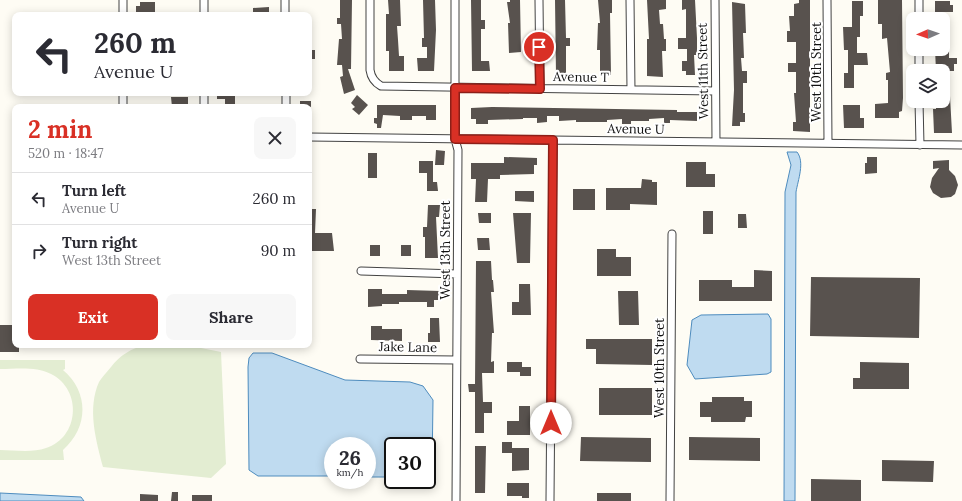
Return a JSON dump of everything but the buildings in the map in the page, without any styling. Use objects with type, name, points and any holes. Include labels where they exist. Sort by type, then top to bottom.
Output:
[{"type":"street","points":[[123,0],[123,12]]},
{"type":"street","points":[[204,0],[204,12]]},
{"type":"street","points":[[285,0],[285,12]]},
{"type":"street","name":"Avenue T","points":[[370,0],[370,70],[376,83],[386,87],[715,91]]},
{"type":"street","name":"West 13th Street","points":[[455,0],[455,139],[458,150],[456,501]]},
{"type":"street","points":[[539,0],[540,89]]},
{"type":"street","points":[[630,0],[631,90]]},
{"type":"street","name":"West 11th Street","points":[[715,0],[716,142]]},
{"type":"street","name":"West 10th Street","points":[[828,0],[828,143]]},
{"type":"street","points":[[919,0],[919,12]]},
{"type":"street","points":[[919,108],[920,144]]},
{"type":"street","name":"Avenue U","points":[[312,137],[962,145]]},
{"type":"street","points":[[550,501],[553,140]]},
{"type":"street","name":"West 10th Street","points":[[670,501],[672,234]]},
{"type":"street","points":[[360,271],[457,274]]},
{"type":"street","name":"Jake Lane","points":[[360,359],[456,360]]},
{"type":"green space","points":[[136,348],[201,348],[221,352],[226,464],[211,478],[103,467],[95,435],[93,414],[95,392],[103,376],[122,356]]},
{"type":"green space","points":[[0,360],[65,360],[65,369],[63,370],[72,379],[78,389],[82,410],[78,431],[72,441],[63,450],[64,460],[0,460],[0,450],[41,450],[57,443],[71,424],[73,413],[72,402],[68,391],[61,381],[45,371],[26,368],[0,369]]},
{"type":"water","points":[[787,152],[797,152],[801,166],[796,192],[795,501],[784,501],[785,192],[791,165]]},
{"type":"water","points":[[768,314],[771,319],[771,372],[767,374],[695,379],[687,365],[692,320],[701,315]]},
{"type":"water","points":[[253,353],[272,353],[345,380],[410,382],[423,386],[433,400],[432,437],[384,437],[384,477],[376,477],[376,437],[324,437],[324,476],[258,476],[249,470],[249,358]]},
{"type":"water","points":[[0,493],[81,497],[84,501],[0,501]]},
{"type":"route","points":[[539,47],[540,89],[455,88],[455,139],[553,140],[551,423]]}]
